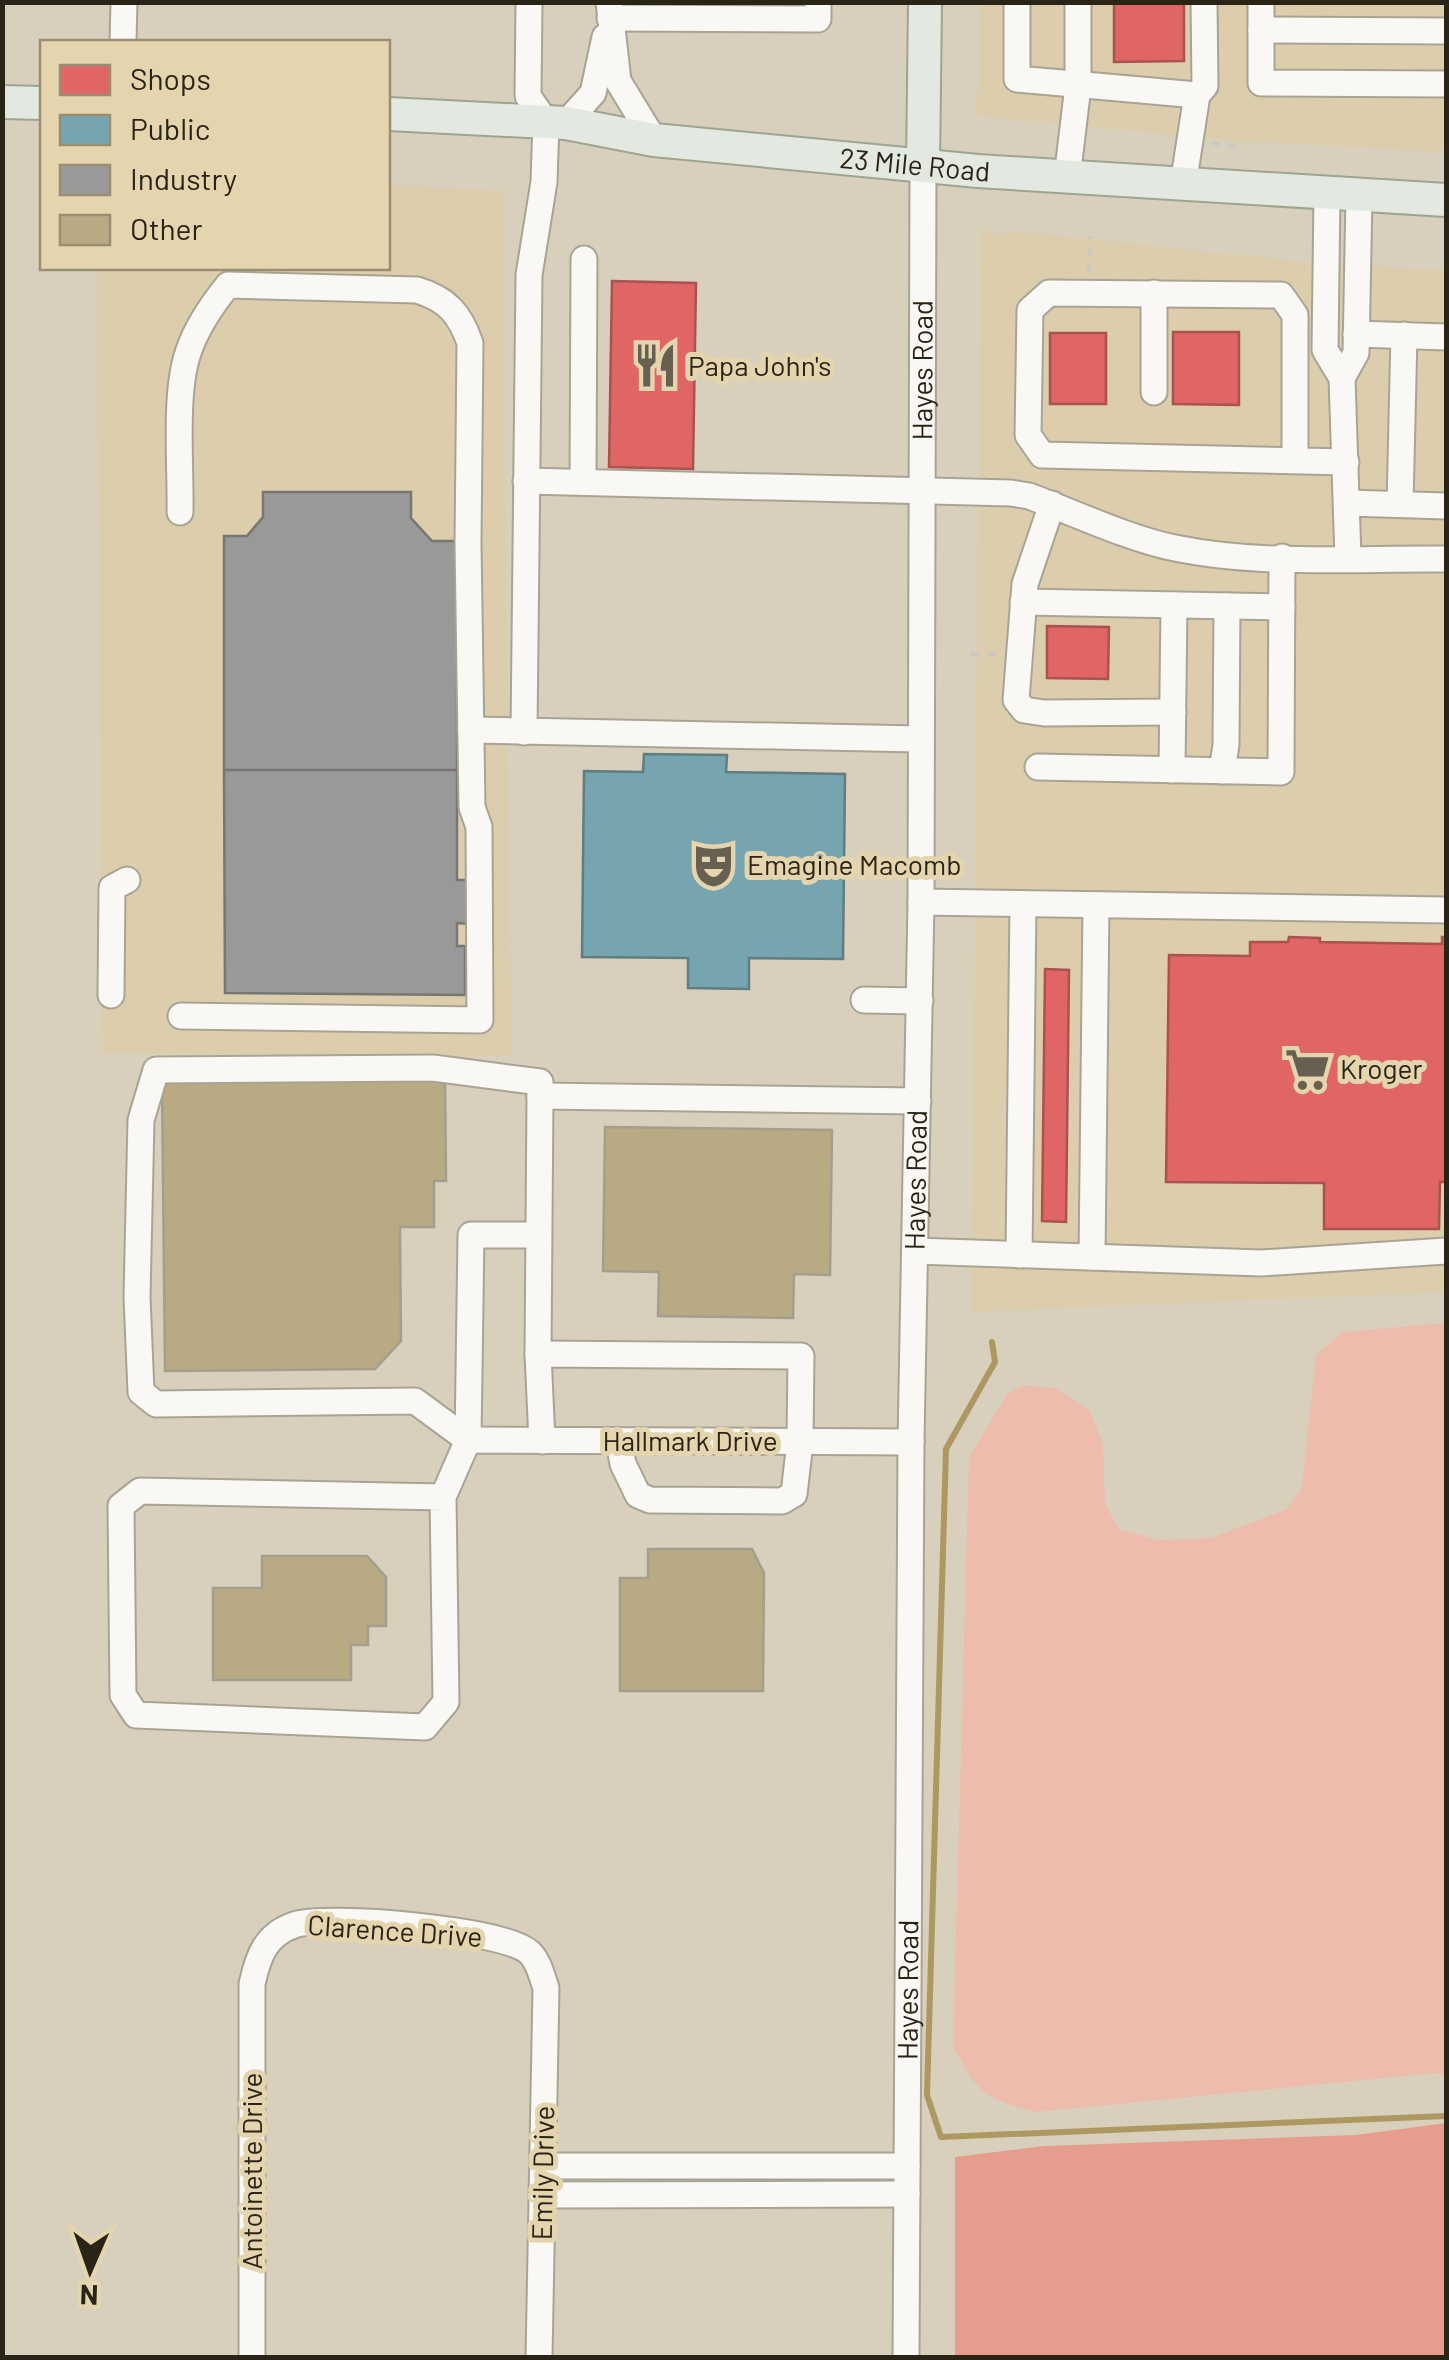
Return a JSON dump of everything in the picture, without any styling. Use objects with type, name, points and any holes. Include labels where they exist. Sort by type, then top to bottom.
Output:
[{"type":"main road","name":"Hayes Road","points":[[923,166],[925,2]]},
{"type":"main road","points":[[2,102],[40,103]]},
{"type":"main road","name":"23 Mile Road","points":[[390,114],[556,123],[654,140],[1067,178],[1446,200]]},
{"type":"street","points":[[123,40],[124,2]]},
{"type":"street","points":[[529,2],[528,96],[556,123]]},
{"type":"street","points":[[610,10],[818,19],[818,2]]},
{"type":"street","points":[[1017,2],[1017,78],[1198,95]]},
{"type":"street","points":[[1067,178],[1078,86],[1078,2]]},
{"type":"street","points":[[1183,185],[1198,95],[1205,86],[1204,2]]},
{"type":"street","points":[[1261,2],[1261,83],[1446,84]]},
{"type":"street","points":[[524,732],[529,276],[556,123],[584,105],[598,82],[610,10]]},
{"type":"street","points":[[610,10],[618,52],[618,81],[654,140]]},
{"type":"street","points":[[1261,30],[1446,31]]},
{"type":"street","name":"Hayes Road","points":[[906,2358],[911,1442],[920,1000],[923,166]]},
{"type":"street","points":[[1342,378],[1356,353],[1343,195]]},
{"type":"street","points":[[1343,195],[1325,350],[1342,378],[1348,558]]},
{"type":"street","points":[[583,482],[584,259]]},
{"type":"street","points":[[180,512],[187,354],[212,304],[235,277],[417,290],[446,302],[457,312],[470,343],[468,543],[472,806],[479,827],[480,1020],[181,1016]]},
{"type":"street","points":[[1173,712],[1044,713],[1024,710],[1016,700],[1023,602],[1040,500],[1042,455],[1028,435],[1030,310],[1049,292],[1281,295],[1295,315],[1294,461]]},
{"type":"street","points":[[1154,294],[1154,392]]},
{"type":"street","points":[[1356,334],[1446,337]]},
{"type":"street","points":[[1400,504],[1404,336]]},
{"type":"street","points":[[1042,455],[1346,462]]},
{"type":"street","points":[[526,481],[922,491],[1040,500],[1170,548],[1282,557],[1446,559]]},
{"type":"street","points":[[1347,503],[1446,506]]},
{"type":"street","points":[[1038,767],[1282,772],[1282,557]]},
{"type":"street","points":[[1023,602],[1282,606]]},
{"type":"street","points":[[1172,770],[1174,605]]},
{"type":"street","points":[[1222,771],[1226,745],[1227,606]]},
{"type":"street","points":[[471,730],[919,739]]},
{"type":"street","points":[[111,994],[112,888],[127,880]]},
{"type":"street","points":[[920,902],[1446,910]]},
{"type":"street","points":[[1019,1254],[1023,904]]},
{"type":"street","points":[[1092,1257],[1096,905]]},
{"type":"street","points":[[864,1000],[920,1000]]},
{"type":"street","points":[[468,1440],[415,1402],[179,1406],[156,1404],[140,1392],[137,1297],[141,1120],[156,1070],[433,1068],[540,1082],[538,1354],[542,1441]]},
{"type":"street","points":[[540,1096],[918,1102]]},
{"type":"street","points":[[443,1496],[140,1491],[121,1506],[124,1695],[136,1715],[425,1727],[446,1702],[443,1496],[468,1440],[470,1235],[539,1235]]},
{"type":"street","points":[[915,1251],[1261,1263],[1446,1251]]},
{"type":"street","points":[[538,1354],[801,1356],[800,1442],[794,1494],[782,1501],[650,1500],[638,1495],[623,1464],[619,1441]]},
{"type":"street","name":"Hallmark Drive","points":[[468,1440],[911,1442]]},
{"type":"street","name":"Clarence Drive","points":[[252,1984],[262,1948],[276,1935],[294,1925],[320,1921],[470,1931],[505,1940],[529,1952],[546,1988]]},
{"type":"street","name":"Antoinette Drive","points":[[252,1984],[252,2358]]},
{"type":"street","name":"Emily Drive","points":[[539,2358],[546,1988]]},
{"type":"street","points":[[543,2166],[907,2166]]},
{"type":"street","points":[[706,2166],[706,2194]]},
{"type":"street","points":[[542,2195],[907,2194]]},
{"type":"path","points":[[1089,293],[1090,236]]},
{"type":"path","points":[[971,654],[1018,654]]},
{"type":"shaded area","points":[[980,3],[1446,3],[1446,152],[1236,141],[981,116],[974,112],[979,86]]},
{"type":"shaded area","points":[[390,185],[502,190],[511,1056],[102,1053],[97,270],[390,270]]},
{"type":"shaded area","points":[[981,229],[995,234],[1014,231],[1315,263],[1446,270],[1446,1292],[971,1312]]},
{"type":"shaded area","points":[[1446,1323],[1446,2075],[1036,2112],[994,2098],[976,2084],[953,2045],[969,1457],[1008,1393],[1023,1385],[1055,1388],[1090,1411],[1103,1444],[1105,1504],[1119,1529],[1158,1540],[1211,1538],[1287,1509],[1302,1487],[1316,1355],[1343,1332]]},
{"type":"shaded area","points":[[1446,2123],[1446,2357],[955,2357],[955,2157],[1044,2146],[1356,2135]]},
{"type":"building: Shops","points":[[1114,2],[1184,2],[1184,61],[1114,62]]},
{"type":"building: Shops","points":[[612,281],[696,283],[693,469],[609,467]]},
{"type":"building: Shops","points":[[1173,332],[1239,332],[1239,405],[1173,404]]},
{"type":"building: Shops","points":[[1050,333],[1106,333],[1106,404],[1050,404]]},
{"type":"building: Shops","points":[[1047,626],[1109,627],[1108,679],[1047,678]]},
{"type":"building: Shops","name":"Kroger","points":[[1289,937],[1320,938],[1320,942],[1442,944],[1442,937],[1446,937],[1446,1182],[1440,1182],[1439,1229],[1324,1229],[1324,1183],[1166,1182],[1169,955],[1250,956],[1250,942],[1288,942]]},
{"type":"building: Shops","points":[[1045,969],[1069,970],[1066,1222],[1042,1221]]},
{"type":"building: Public","name":"Emagine Macomb","points":[[644,754],[727,755],[726,772],[845,774],[843,959],[749,958],[749,989],[688,988],[688,958],[582,957],[584,771],[643,772]]},
{"type":"building: Industry","points":[[263,492],[411,492],[411,518],[432,541],[457,541],[457,770],[224,770],[224,536],[247,536],[263,517]]},
{"type":"building: Industry","points":[[224,770],[457,770],[457,880],[469,880],[468,924],[457,923],[457,946],[465,946],[465,995],[225,993]]},
{"type":"building: Other","points":[[445,1079],[446,1181],[434,1181],[434,1227],[400,1227],[401,1341],[375,1369],[165,1371],[162,1082]]},
{"type":"building: Other","points":[[605,1127],[832,1130],[830,1275],[794,1274],[793,1318],[658,1316],[659,1272],[603,1271]]},
{"type":"building: Other","points":[[648,1549],[752,1549],[764,1573],[763,1691],[620,1691],[620,1578],[648,1578]]},
{"type":"building: Other","points":[[262,1556],[367,1556],[386,1577],[386,1626],[368,1626],[368,1645],[351,1645],[351,1680],[213,1680],[213,1588],[262,1588]]},
{"type":"waterway","points":[[992,1342],[995,1362],[946,1449],[927,2095],[941,2137],[1446,2116]]},
{"type":"place","name":"Papa John's","points":[[655,366]]},
{"type":"place","name":"Emagine Macomb","points":[[714,865]]},
{"type":"place","name":"Kroger","points":[[1307,1069]]}]
